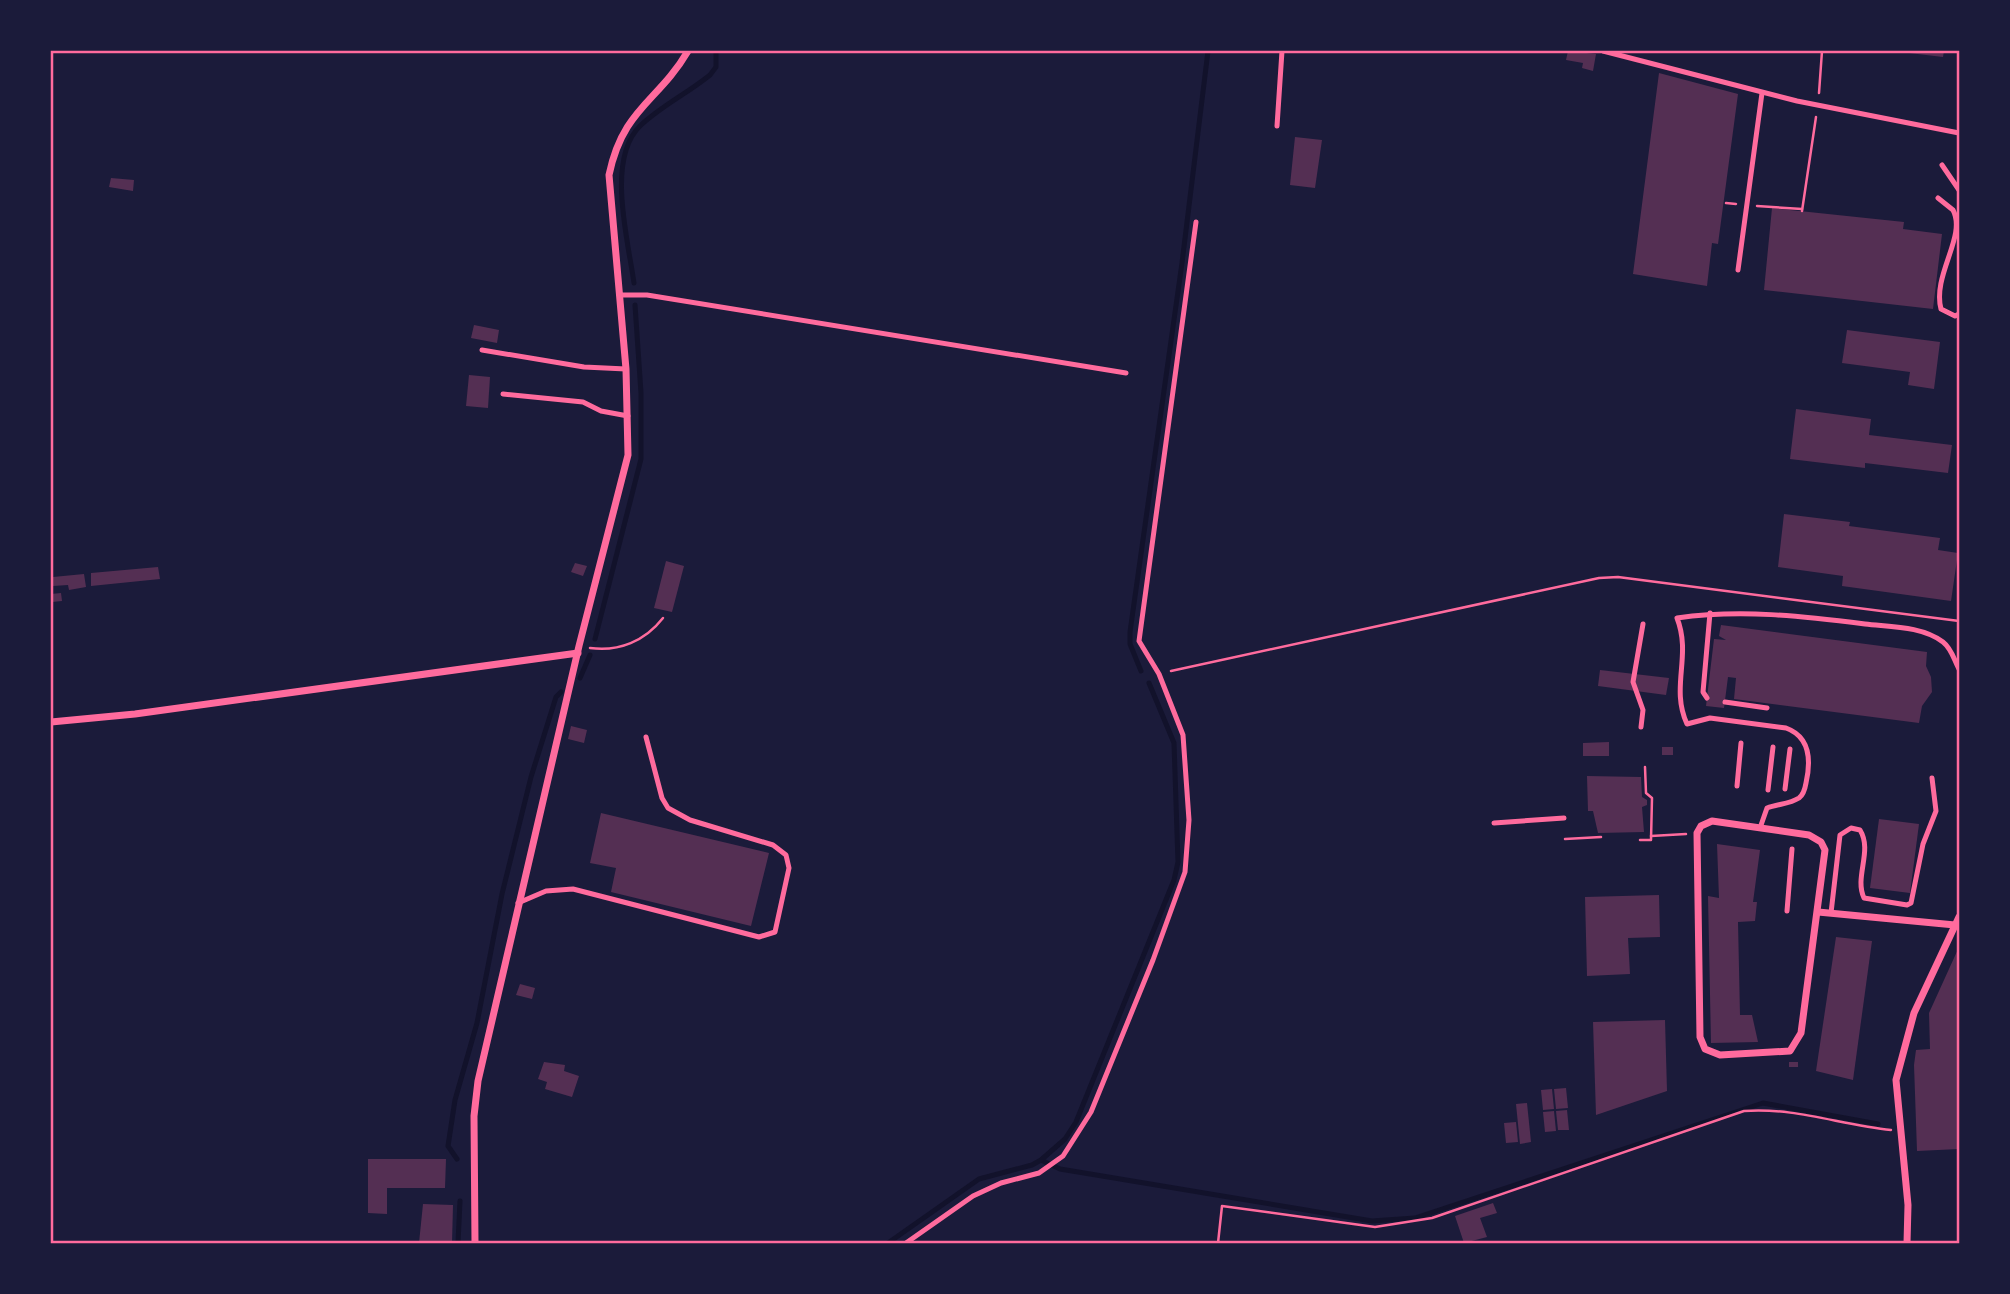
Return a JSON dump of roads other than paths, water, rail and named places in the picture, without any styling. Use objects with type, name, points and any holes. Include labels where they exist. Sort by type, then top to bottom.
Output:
[{"type":"street","points":[[475,1243],[474,1116],[478,1081],[579,650],[628,455],[621,295],[609,175],[614,150],[631,118],[681,64],[688,51]]},
{"type":"street","points":[[51,722],[149,712],[579,650]]},
{"type":"street","points":[[1712,821],[1760,828],[1810,835],[1821,842],[1825,850],[1797,1044],[1790,1051],[1771,1054],[1720,1055],[1705,1049],[1700,1037],[1698,833],[1701,826],[1712,821]]},
{"type":"street","points":[[1818,912],[1955,925]]},
{"type":"street","points":[[1907,1243],[1908,1205],[1896,1080],[1914,1013],[1959,917]]},
{"type":"lane","points":[[1277,126],[1282,51]]},
{"type":"lane","points":[[1603,51],[1762,93],[1959,133]]},
{"type":"lane","points":[[1738,270],[1762,93]]},
{"type":"lane","points":[[1942,164],[1959,190]]},
{"type":"lane","points":[[1938,198],[1953,210],[1957,229],[1944,266],[1938,299],[1941,309],[1955,316],[1959,314]]},
{"type":"lane","points":[[906,1243],[973,1196],[1000,1183],[1039,1173],[1063,1156],[1091,1112],[1153,960],[1185,872],[1189,820],[1183,735],[1159,674],[1139,640],[1196,222]]},
{"type":"lane","points":[[621,295],[647,295],[1126,373]]},
{"type":"lane","points":[[482,350],[584,367],[626,369]]},
{"type":"lane","points":[[503,394],[583,402],[601,411],[628,416]]},
{"type":"lane","points":[[1760,828],[1767,808],[1799,798],[1804,792],[1811,762],[1805,744],[1796,732],[1786,728],[1710,718],[1687,724],[1678,705],[1685,638],[1677,618],[1710,613],[1771,612],[1917,630],[1942,641],[1951,650],[1959,669]]},
{"type":"lane","points":[[1707,698],[1703,692],[1710,613]]},
{"type":"lane","points":[[1641,727],[1643,710],[1633,682],[1643,624]]},
{"type":"lane","points":[[1725,702],[1767,708]]},
{"type":"lane","points":[[519,903],[546,891],[573,889],[759,937],[775,932],[789,868],[786,855],[773,845],[690,820],[668,808],[662,798],[646,737]]},
{"type":"lane","points":[[1737,786],[1741,743]]},
{"type":"lane","points":[[1768,790],[1773,747]]},
{"type":"lane","points":[[1785,789],[1790,749]]},
{"type":"lane","points":[[1831,913],[1840,835],[1851,828],[1860,830],[1865,840],[1861,890],[1864,898],[1907,905],[1912,903],[1923,844],[1936,811],[1933,778]]},
{"type":"lane","points":[[1494,823],[1564,818]]},
{"type":"lane","points":[[1787,911],[1792,849]]},
{"type":"waterway","points":[[634,283],[622,201],[624,158],[630,140],[648,119],[710,75],[716,67],[716,51]]},
{"type":"waterway","points":[[1141,671],[1130,644],[1130,632],[1182,263],[1208,51]]},
{"type":"waterway","points":[[595,639],[641,459],[641,393],[635,305]]},
{"type":"waterway","points":[[580,678],[590,655]]},
{"type":"waterway","points":[[888,1243],[979,1179],[1032,1165],[1041,1160],[1065,1139],[1076,1122],[1174,880],[1178,862],[1174,743],[1149,683]]},
{"type":"waterway","points":[[457,1159],[448,1146],[455,1100],[477,1023],[502,894],[531,777],[556,697],[561,692]]},
{"type":"waterway","points":[[1041,1160],[1060,1169],[1372,1221],[1415,1218],[1763,1103],[1878,1124]]},
{"type":"waterway","points":[[458,1243],[460,1201]]}]
